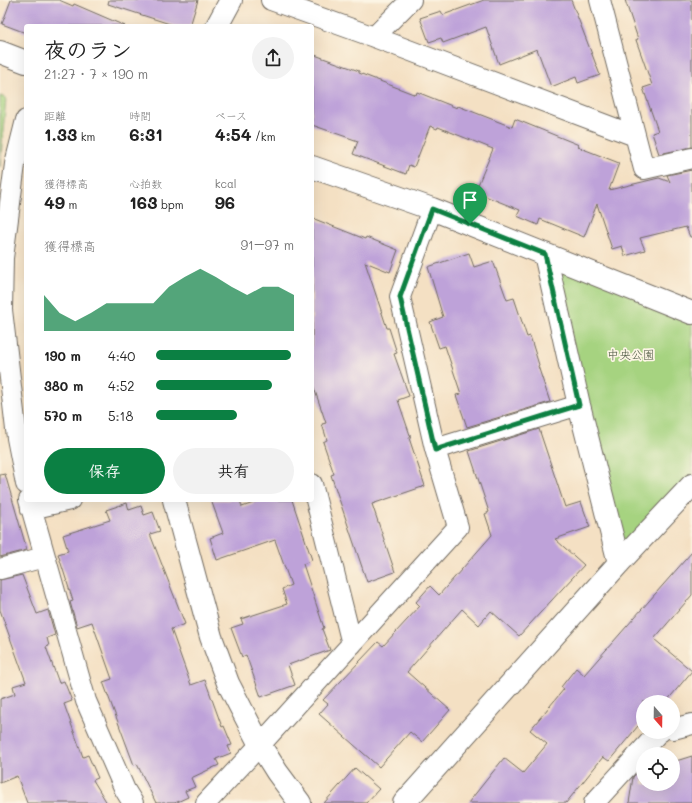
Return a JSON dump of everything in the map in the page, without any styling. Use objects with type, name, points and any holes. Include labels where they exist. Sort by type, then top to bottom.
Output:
[{"type":"street","points":[[217,24],[231,0]]},
{"type":"street","points":[[271,0],[374,37],[635,136]]},
{"type":"street","points":[[374,37],[411,0]]},
{"type":"street","points":[[600,0],[644,169],[692,158]]},
{"type":"street","points":[[0,52],[24,61]]},
{"type":"street","points":[[24,128],[15,164],[3,258],[1,311],[17,438],[24,474]]},
{"type":"street","points":[[314,168],[432,209],[692,313]]},
{"type":"street","points":[[206,803],[260,746],[458,527],[435,450],[400,297],[432,209]]},
{"type":"street","points":[[545,254],[579,405],[619,563]]},
{"type":"street","points":[[435,450],[579,405]]},
{"type":"street","points":[[404,803],[619,563],[692,485]]},
{"type":"street","points":[[314,492],[352,644]]},
{"type":"street","points":[[50,502],[30,504],[44,557],[86,701],[125,790],[133,803]]},
{"type":"street","points":[[175,502],[210,636],[228,684],[260,746],[300,803]]},
{"type":"street","points":[[0,569],[44,557]]},
{"type":"street","points":[[680,727],[692,724]]},
{"type":"street","points":[[594,803],[653,739]]},
{"type":"green space","points":[[0,96],[6,98],[0,167]]},
{"type":"green space","name":"中央公園","points":[[545,254],[692,313],[692,485],[619,563]]},
{"type":"building","points":[[11,0],[59,0],[73,6],[74,4],[120,24],[24,24],[24,32],[2,24]]},
{"type":"building","points":[[109,0],[198,0],[191,24],[170,24],[108,4]]},
{"type":"building","points":[[484,0],[571,0],[600,75],[578,83],[576,77],[551,87],[537,49],[499,64],[486,27],[443,43],[441,38],[429,42],[420,18],[441,11],[443,15]]},
{"type":"building","points":[[625,0],[692,0],[692,147],[659,154],[652,133],[658,131],[643,88],[652,85],[636,40],[638,39]]},
{"type":"building","points":[[314,55],[359,71],[359,73],[416,95],[417,92],[512,127],[515,119],[579,145],[578,147],[619,163],[609,190],[659,178],[670,182],[667,175],[692,170],[692,237],[690,237],[686,227],[640,238],[645,250],[625,256],[622,246],[612,249],[597,204],[584,237],[540,219],[538,225],[517,216],[520,210],[475,192],[493,149],[438,127],[437,129],[430,126],[414,167],[409,165],[406,174],[353,154],[358,141],[314,126]]},
{"type":"building","points":[[314,219],[398,250],[390,272],[365,262],[387,328],[389,328],[397,353],[394,354],[409,396],[398,400],[425,486],[372,504],[395,572],[367,582],[331,475],[334,474],[323,442],[327,440],[322,424],[326,423],[314,388]]},
{"type":"building","points":[[469,253],[474,267],[493,261],[507,300],[514,298],[527,337],[530,336],[550,402],[467,427],[456,395],[461,394],[445,346],[439,348],[430,322],[443,317],[428,267]]},
{"type":"building","points":[[539,429],[565,507],[581,502],[590,527],[555,539],[584,565],[519,636],[491,611],[479,625],[462,609],[407,672],[450,710],[422,742],[410,732],[379,767],[319,714],[328,704],[323,700],[378,642],[383,646],[420,606],[416,602],[430,586],[439,595],[492,535],[485,514],[489,512],[469,451]]},
{"type":"building","points":[[5,474],[27,550],[0,557],[0,475]]},
{"type":"building","points":[[212,502],[241,502],[242,507],[256,502],[293,502],[312,560],[303,564],[324,628],[322,629],[330,650],[288,665],[295,685],[261,697],[246,655],[242,657],[231,628],[243,624],[241,619],[287,604],[282,589],[291,585],[275,540],[217,560],[210,538],[223,533]]},
{"type":"building","points":[[127,503],[129,510],[141,506],[144,515],[153,512],[160,531],[150,534],[185,624],[171,629],[191,685],[205,680],[222,727],[224,726],[232,745],[228,746],[231,753],[216,759],[219,765],[191,778],[195,787],[185,791],[188,797],[175,803],[156,803],[137,764],[134,765],[103,682],[112,679],[92,622],[77,627],[70,602],[73,601],[58,554],[68,551],[63,535],[110,520],[106,510]]},
{"type":"building","points":[[692,552],[692,595],[654,639],[692,671],[672,695],[636,695],[636,728],[609,761],[603,757],[566,803],[468,803],[504,758],[523,773],[547,744],[530,730],[564,689],[561,687],[576,668],[584,675]]},
{"type":"building","points":[[22,575],[37,614],[48,610],[55,635],[47,638],[49,646],[46,647],[59,683],[64,681],[72,701],[64,704],[83,757],[88,755],[98,778],[93,780],[107,803],[27,803],[17,776],[0,783],[0,699],[15,694],[13,686],[26,682],[0,610],[0,580]]},
{"type":"building","points":[[692,756],[692,803],[629,803],[633,777],[636,774],[636,791],[680,791],[680,760]]},
{"type":"building","points":[[355,768],[379,789],[366,803],[324,803]]},
{"type":"route","points":[[432,209],[470,224],[545,254],[579,405],[435,450],[400,297],[432,209]]}]
